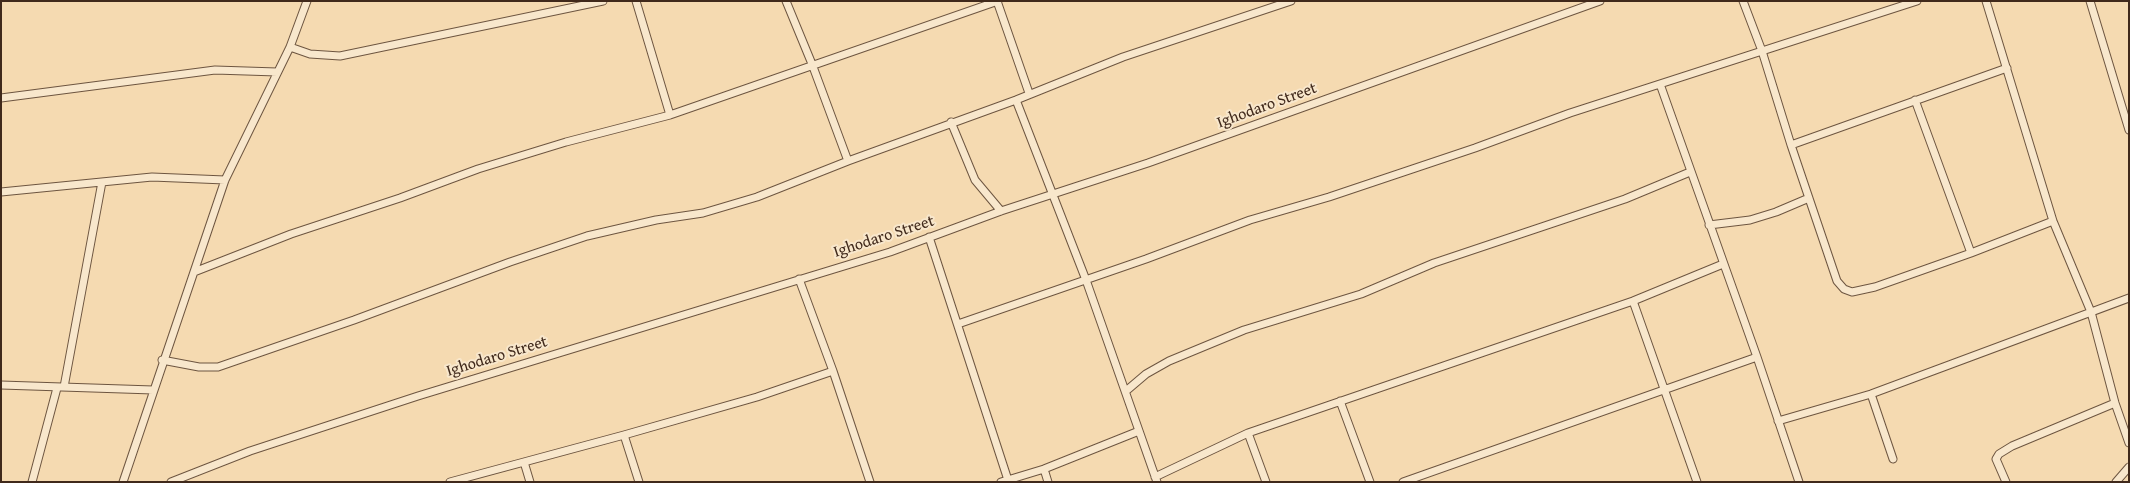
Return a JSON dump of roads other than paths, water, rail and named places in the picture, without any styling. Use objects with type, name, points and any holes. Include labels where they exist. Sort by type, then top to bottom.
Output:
[{"type":"street","points":[[123,482],[162,360],[225,180],[290,47],[307,1]]},
{"type":"street","points":[[290,47],[310,54],[340,56],[602,1]]},
{"type":"street","points":[[636,1],[670,115]]},
{"type":"street","points":[[786,1],[848,161]]},
{"type":"street","points":[[194,272],[291,234],[400,198],[478,169],[566,142],[670,115],[812,64],[998,1],[1029,93]]},
{"type":"street","points":[[162,360],[199,367],[218,367],[587,236],[656,220],[704,213],[757,197],[951,122],[1016,100],[1029,93],[1123,57],[1291,1]]},
{"type":"street","name":"Ighodaro Street","points":[[171,482],[250,451],[380,408],[890,252],[1000,211],[1158,160],[1600,1]]},
{"type":"street","points":[[1743,1],[1762,51],[1791,145],[1837,281],[1844,289],[1852,292],[1875,287],[2053,221]]},
{"type":"street","points":[[958,324],[1250,220],[1329,197],[1475,148],[1570,113],[1917,1]]},
{"type":"street","points":[[1986,1],[2053,221],[2091,312],[2115,403],[2129,443]]},
{"type":"street","points":[[2090,1],[2129,130]]},
{"type":"street","points":[[1791,145],[2007,68]]},
{"type":"street","points":[[1,98],[215,70],[277,72]]},
{"type":"street","points":[[1660,84],[1800,482]]},
{"type":"street","points":[[1016,100],[1086,280],[1156,480],[1248,434],[1633,301],[1723,264]]},
{"type":"street","points":[[1915,100],[1971,253]]},
{"type":"street","points":[[951,122],[975,180],[1000,211]]},
{"type":"street","points":[[1126,391],[1146,374],[1170,361],[1244,330],[1361,294],[1434,264],[1530,230],[1625,200],[1690,172]]},
{"type":"street","points":[[1,192],[152,177],[225,180]]},
{"type":"street","points":[[32,482],[60,387],[102,182]]},
{"type":"street","points":[[1709,226],[1750,220],[1776,212],[1809,198]]},
{"type":"street","points":[[929,237],[958,324],[1004,481],[1044,469],[1139,431]]},
{"type":"street","points":[[799,279],[833,371],[870,482]]},
{"type":"street","points":[[1778,421],[1871,394],[2129,298]]},
{"type":"street","points":[[1633,301],[1697,482]]},
{"type":"street","points":[[1403,482],[1757,357]]},
{"type":"street","points":[[450,482],[756,397],[833,371]]},
{"type":"street","points":[[1,385],[153,390]]},
{"type":"street","points":[[1871,394],[1893,459]]},
{"type":"street","points":[[1340,401],[1370,482]]},
{"type":"street","points":[[2006,482],[1996,459],[1999,454],[2012,446],[2115,403]]},
{"type":"street","points":[[1248,434],[1266,482]]},
{"type":"street","points":[[624,435],[639,482]]},
{"type":"street","points":[[524,462],[530,482]]},
{"type":"street","points":[[2116,482],[2129,467]]},
{"type":"street","points":[[1044,469],[1048,482]]}]
